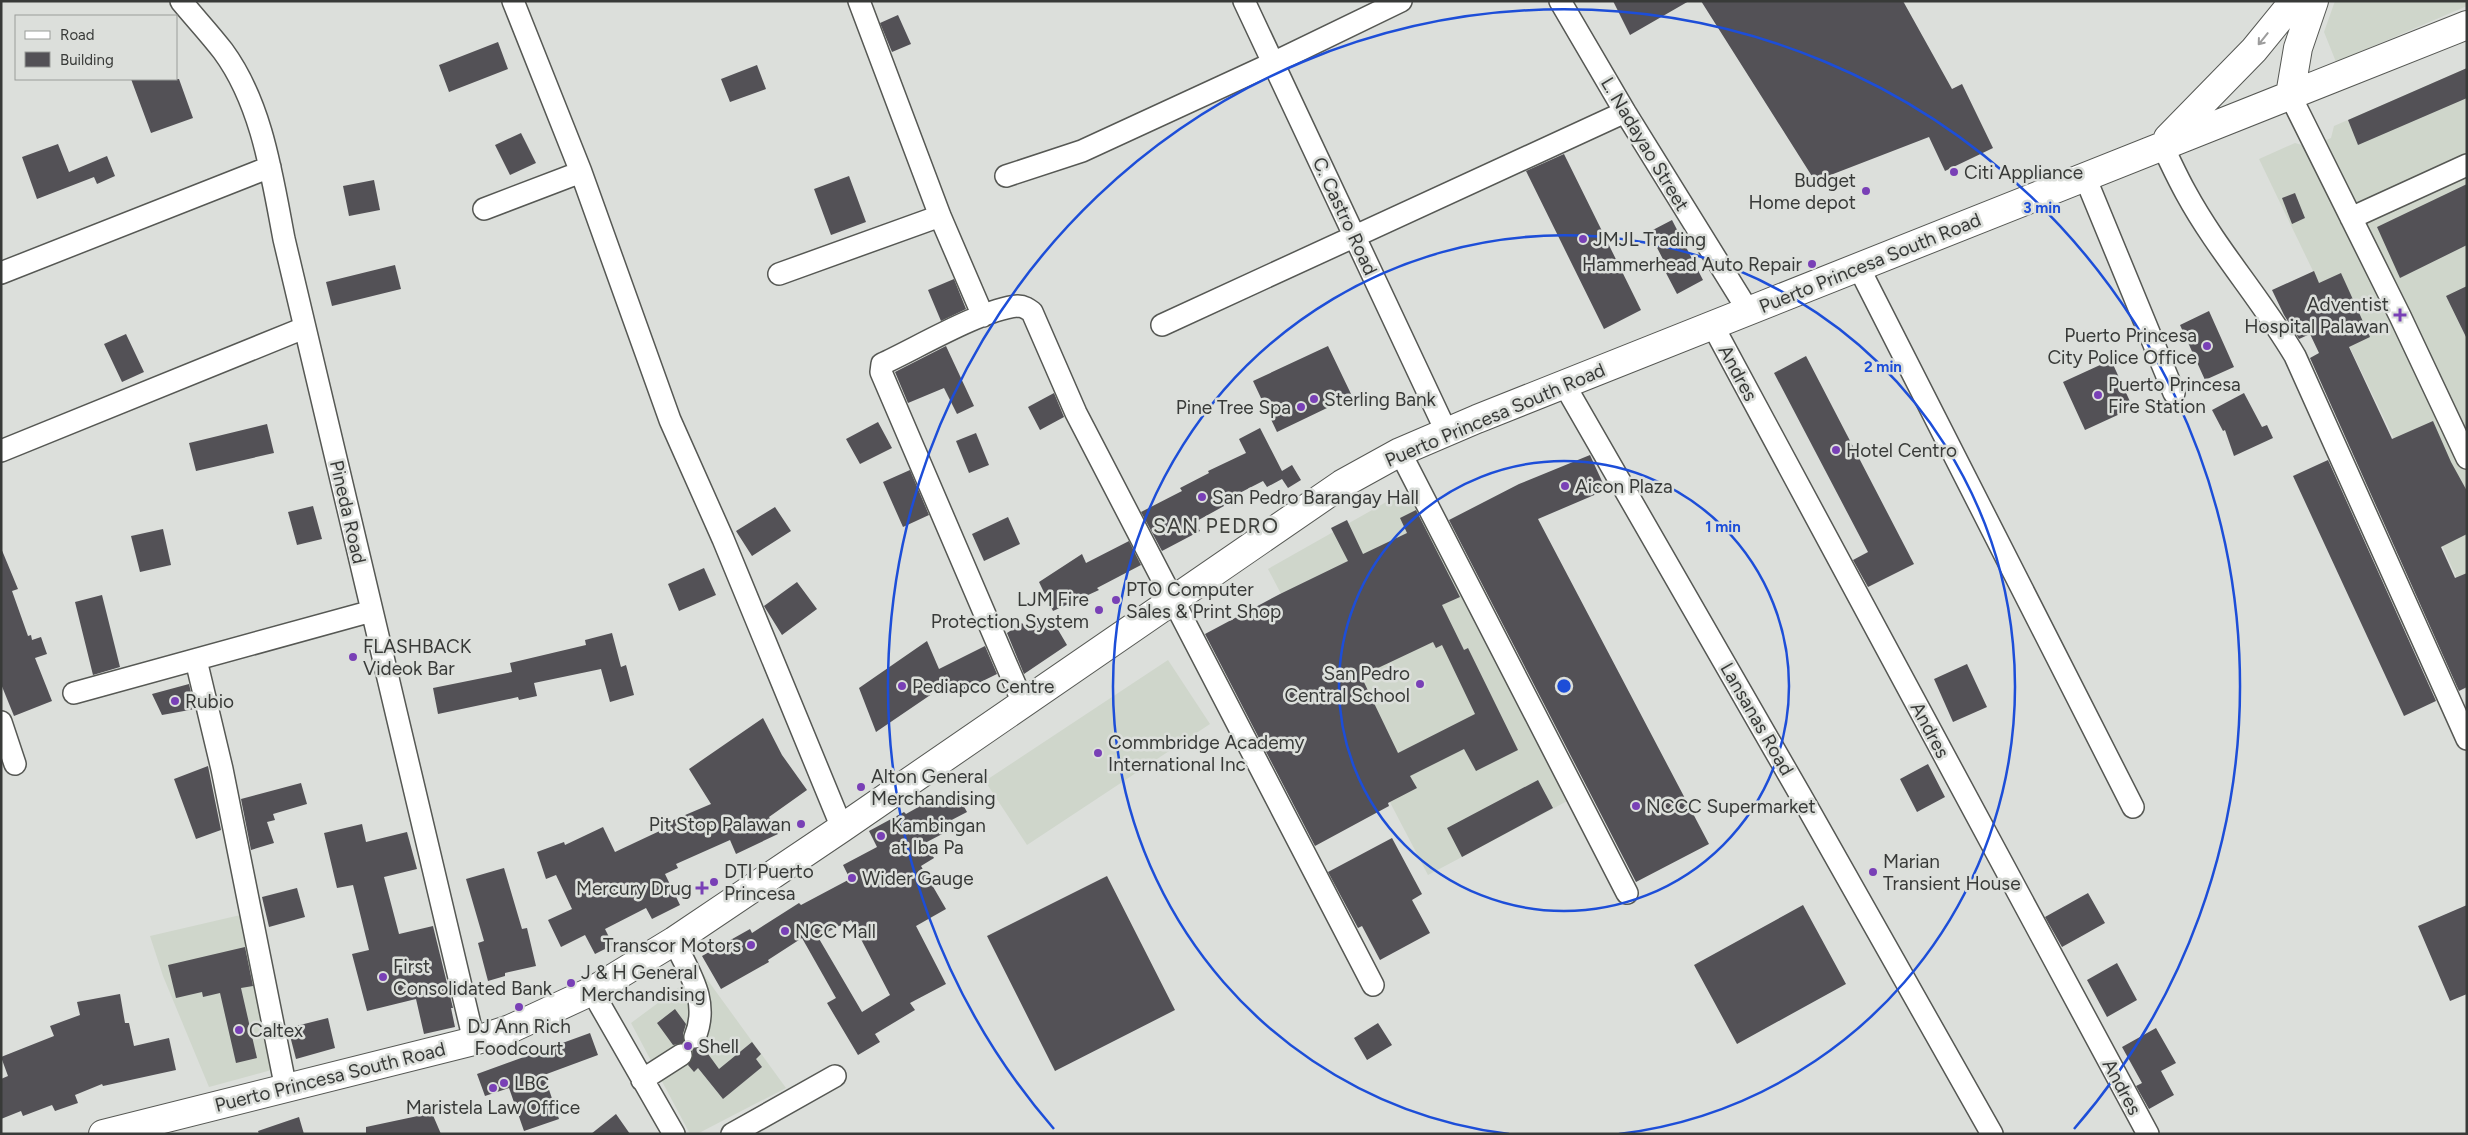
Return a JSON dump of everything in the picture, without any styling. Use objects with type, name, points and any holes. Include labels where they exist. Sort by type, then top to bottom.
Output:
[{"type":"main road","points":[[2162,145],[2254,50],[2294,1]]},
{"type":"main road","points":[[2290,95],[2298,48],[2314,1]]},
{"type":"main road","name":"Puerto Princesa South Road","points":[[103,1134],[474,1041],[510,1029],[592,991],[674,941],[842,828],[1342,484],[1400,452],[1446,431],[2467,25]]},
{"type":"street","name":"Pineda Road","points":[[181,1],[223,52],[238,77],[254,116],[270,167],[304,328],[474,1041]]},
{"type":"street","points":[[513,1],[581,172],[670,420],[723,539],[842,828]]},
{"type":"street","points":[[859,1],[940,216],[983,316]]},
{"type":"street","name":"C. Castro Road","points":[[1244,1],[1446,431]]},
{"type":"street","points":[[1006,176],[1082,150],[1273,64],[1401,1]]},
{"type":"street","name":"L. Nadayao Street","points":[[1560,1],[1625,112],[1749,312]]},
{"type":"street","points":[[2290,95],[2467,458]]},
{"type":"street","points":[[1162,325],[1625,112]]},
{"type":"street","points":[[2162,145],[2186,194],[2274,321],[2295,356],[2467,739]]},
{"type":"street","points":[[2351,218],[2467,165]]},
{"type":"street","points":[[1,272],[270,167]]},
{"type":"street","points":[[484,209],[581,172]]},
{"type":"street","points":[[2084,177],[2174,393]]},
{"type":"street","points":[[779,274],[940,216]]},
{"type":"street","points":[[1858,268],[2133,807]]},
{"type":"street","points":[[1023,703],[881,372],[882,364],[983,316],[1018,306],[1025,307],[1032,312],[1076,413],[1373,985]]},
{"type":"street","name":"Andres","points":[[1713,326],[2148,1134]]},
{"type":"street","points":[[1,451],[304,328]]},
{"type":"street","name":"Lansanas Road","points":[[1564,384],[1801,796],[1992,1134]]},
{"type":"street","points":[[1400,452],[1627,893]]},
{"type":"street","points":[[74,692],[372,611]]},
{"type":"street","points":[[196,660],[222,770],[286,1089]]},
{"type":"street","points":[[1,722],[15,764]]},
{"type":"street","points":[[674,941],[699,996],[701,1017],[695,1037]]},
{"type":"street","points":[[592,991],[674,1134]]},
{"type":"street","points":[[642,1080],[681,1055]]},
{"type":"street","points":[[732,1134],[835,1076]]},
{"type":"shaded area","points":[[2335,1],[2467,1],[2467,6],[2336,62],[2324,32]]},
{"type":"shaded area","name":"Adventist Hospital Palawan","points":[[2467,68],[2467,601],[2394,439],[2259,159],[2295,143],[2309,147],[2331,138],[2334,126]]},
{"type":"shaded area","name":"San Pedro Central School","points":[[1411,488],[1571,799],[1428,875],[1268,569]]},
{"type":"shaded area","name":"Commbridge Academy International Inc","points":[[1168,660],[1210,724],[1027,845],[985,781]]},
{"type":"shaded area","points":[[249,913],[279,1068],[209,1087],[163,976],[150,936]]},
{"type":"shaded area","points":[[701,971],[786,1088],[697,1134],[690,1134],[631,1023]]},
{"type":"building","points":[[1613,1],[1689,1],[1630,35]]},
{"type":"building","points":[[1701,1],[1903,1],[1952,89],[1962,84],[1993,148],[1945,171],[1929,137],[1815,181]]},
{"type":"building","points":[[898,15],[911,44],[892,52],[880,23]]},
{"type":"building","points":[[498,42],[508,69],[449,92],[439,65]]},
{"type":"building","points":[[757,65],[766,89],[730,102],[721,79]]},
{"type":"building","points":[[2467,68],[2467,98],[2358,145],[2348,120]]},
{"type":"building","points":[[179,79],[193,118],[151,133],[131,80]]},
{"type":"building","points":[[521,133],[536,163],[510,175],[495,145]]},
{"type":"building","points":[[58,144],[69,172],[107,156],[115,176],[97,184],[94,177],[37,199],[22,157]]},
{"type":"building","name":"JMJL Trading","points":[[1564,154],[1641,310],[1604,329],[1526,171]]},
{"type":"building","points":[[849,176],[866,222],[831,235],[814,189]]},
{"type":"building","points":[[374,180],[380,210],[349,216],[343,186]]},
{"type":"building","points":[[2467,184],[2467,245],[2400,278],[2377,227]]},
{"type":"building","points":[[2295,193],[2305,218],[2292,224],[2282,198]]},
{"type":"building","points":[[1672,220],[1703,280],[1677,294],[1666,273],[1669,271],[1649,232]]},
{"type":"building","points":[[395,265],[401,289],[332,306],[326,282]]},
{"type":"building","points":[[2314,271],[2319,283],[2341,273],[2370,337],[2349,347],[2392,439],[2433,421],[2451,462],[2467,491],[2467,534],[2441,547],[2455,578],[2467,573],[2467,687],[2459,691],[2310,358],[2319,353],[2310,334],[2299,339],[2284,315],[2272,290]]},
{"type":"building","points":[[954,279],[966,309],[941,321],[928,290]]},
{"type":"building","points":[[2467,286],[2467,339],[2446,296]]},
{"type":"building","name":"Puerto Princesa City Police Office","points":[[2209,311],[2234,367],[2205,380],[2180,325]]},
{"type":"building","points":[[126,334],[144,372],[122,382],[104,344]]},
{"type":"building","points":[[946,346],[974,406],[957,414],[944,388],[908,403],[895,372]]},
{"type":"building","points":[[1328,346],[1352,396],[1277,432],[1253,381]]},
{"type":"building","points":[[1806,356],[1914,564],[1868,587],[1853,560],[1868,552],[1774,373]]},
{"type":"building","name":"Puerto Princesa Fire Station","points":[[2111,360],[2133,408],[2085,430],[2063,382]]},
{"type":"building","points":[[1054,393],[1064,417],[1040,430],[1028,407]]},
{"type":"building","points":[[2244,393],[2262,427],[2267,425],[2273,438],[2234,456],[2225,430],[2223,431],[2212,410]]},
{"type":"building","points":[[878,422],[892,448],[860,464],[846,439]]},
{"type":"building","points":[[267,424],[274,453],[196,471],[189,443]]},
{"type":"building","points":[[1260,428],[1282,471],[1292,465],[1301,480],[1288,488],[1282,479],[1267,487],[1263,481],[1222,502],[1224,506],[1195,522],[1200,531],[1162,551],[1141,512],[1182,491],[1180,488],[1209,473],[1208,471],[1246,453],[1239,439]]},
{"type":"building","points":[[976,433],[989,465],[969,473],[956,441]]},
{"type":"building","points":[[1590,455],[1606,490],[1538,519],[1709,844],[1636,882],[1449,520],[1519,484]]},
{"type":"building","points":[[2328,460],[2436,701],[2404,716],[2293,476]]},
{"type":"building","points":[[910,470],[929,515],[903,527],[883,482]]},
{"type":"building","points":[[313,506],[322,539],[297,545],[288,512]]},
{"type":"building","points":[[775,507],[791,531],[752,556],[736,531]]},
{"type":"building","points":[[1416,510],[1460,597],[1442,605],[1464,650],[1468,648],[1518,750],[1476,771],[1464,749],[1410,776],[1417,788],[1388,803],[1389,806],[1315,846],[1205,634],[1280,594],[1348,561],[1331,528],[1347,520],[1363,554],[1407,533],[1400,518]],"holes":[[[1433,642],[1436,648],[1442,645],[1475,714],[1398,753],[1361,676]]]},
{"type":"building","points":[[1008,517],[1020,544],[984,561],[972,534]]},
{"type":"building","points":[[163,529],[171,565],[140,572],[131,536]]},
{"type":"building","points":[[1129,541],[1141,565],[1097,588],[1099,590],[1053,611],[1039,582],[1082,554],[1086,563]]},
{"type":"building","points":[[1,548],[18,589],[12,591],[28,636],[31,635],[32,640],[41,637],[47,654],[35,658],[52,701],[14,716],[1,684]]},
{"type":"building","points":[[704,568],[716,595],[679,611],[668,584]]},
{"type":"building","points":[[797,582],[817,609],[782,635],[764,606]]},
{"type":"building","points":[[102,595],[120,667],[93,675],[75,602]]},
{"type":"building","points":[[1050,616],[1067,645],[1024,674],[1007,633],[1022,623],[1028,631]]},
{"type":"building","points":[[612,633],[621,667],[626,665],[634,695],[610,702],[601,669],[534,683],[537,696],[519,700],[518,697],[438,714],[433,688],[512,672],[510,663],[586,645],[585,640]]},
{"type":"building","name":"Pediapco Centre","points":[[927,641],[939,669],[985,646],[997,674],[954,695],[948,683],[876,732],[859,688]]},
{"type":"building","points":[[1967,664],[1987,707],[1953,722],[1934,679]]},
{"type":"building","name":"Rubio","points":[[189,684],[195,709],[162,715],[152,694]]},
{"type":"building","points":[[763,718],[782,755],[807,790],[769,817],[778,834],[736,854],[730,840],[676,864],[678,868],[665,874],[680,905],[652,919],[646,908],[605,929],[613,945],[595,954],[585,935],[561,947],[548,920],[572,909],[556,875],[546,879],[537,852],[564,842],[565,845],[603,827],[615,852],[666,828],[664,824],[711,804],[689,769]]},
{"type":"building","points":[[1928,764],[1945,797],[1917,812],[1900,779]]},
{"type":"building","points":[[208,766],[221,830],[196,839],[174,779]]},
{"type":"building","points":[[1538,780],[1553,808],[1462,857],[1447,828]]},
{"type":"building","points":[[301,783],[307,804],[273,814],[275,820],[267,822],[274,843],[251,850],[241,799]]},
{"type":"building","points":[[956,792],[967,812],[942,825],[946,832],[925,843],[934,858],[921,866],[946,909],[916,926],[946,984],[910,1003],[915,1010],[875,1034],[880,1042],[858,1055],[827,1003],[836,998],[802,938],[768,960],[769,962],[721,989],[702,956],[750,929],[752,933],[799,903],[801,905],[850,879],[843,865],[877,847],[869,831],[929,801],[932,806]],"holes":[[[851,920],[890,995],[862,1012],[818,937]]]},
{"type":"building","points":[[362,824],[366,842],[407,832],[417,869],[384,877],[399,934],[433,926],[453,1008],[451,1008],[455,1027],[424,1034],[416,999],[367,1011],[352,954],[369,950],[353,885],[337,888],[324,833]]},
{"type":"building","points":[[1392,838],[1422,894],[1412,900],[1430,933],[1380,960],[1362,926],[1358,928],[1328,872]]},
{"type":"building","points":[[504,868],[522,929],[527,928],[536,966],[505,973],[505,976],[488,981],[478,943],[484,941],[466,879]]},
{"type":"building","points":[[1107,876],[1175,1010],[1055,1071],[987,936]]},
{"type":"building","points":[[297,888],[305,917],[269,927],[262,897]]},
{"type":"building","points":[[2088,893],[2105,923],[2062,947],[2045,917]]},
{"type":"building","points":[[1803,905],[1846,984],[1737,1044],[1694,965]]},
{"type":"building","points":[[2467,905],[2467,994],[2450,1001],[2418,926]]},
{"type":"building","points":[[245,947],[253,986],[241,988],[257,1058],[236,1063],[220,993],[203,997],[202,992],[176,998],[168,965]]},
{"type":"building","points":[[2117,963],[2137,1000],[2107,1017],[2087,980]]},
{"type":"building","points":[[120,994],[125,1023],[129,1023],[134,1046],[169,1038],[176,1070],[103,1086],[102,1084],[75,1095],[78,1103],[55,1111],[52,1105],[23,1116],[21,1111],[1,1119],[1,1079],[8,1076],[1,1057],[54,1036],[50,1026],[80,1015],[77,1002]]},
{"type":"building","points":[[675,1009],[686,1024],[683,1034],[685,1043],[673,1045],[657,1023]]},
{"type":"building","points":[[328,1018],[335,1048],[296,1059],[288,1028]]},
{"type":"building","points":[[1378,1023],[1392,1045],[1367,1060],[1354,1038]]},
{"type":"building","points":[[2156,1028],[2176,1063],[2161,1071],[2174,1095],[2149,1109],[2136,1086],[2142,1083],[2122,1047]]},
{"type":"building","points":[[590,1033],[598,1055],[544,1075],[559,1119],[524,1131],[509,1088],[485,1096],[477,1074]]},
{"type":"building","points":[[752,1042],[761,1054],[756,1059],[762,1067],[723,1099],[698,1068],[694,1072],[688,1065],[693,1055],[692,1049],[703,1047],[719,1069]]},
{"type":"building","points":[[432,1113],[441,1134],[366,1134],[366,1127]]},
{"type":"building","points":[[616,1114],[630,1134],[591,1134]]},
{"type":"building","points":[[299,1117],[304,1134],[259,1134],[258,1131]]},
{"type":"place","name":"Citi Appliance","points":[[1954,172]]},
{"type":"place","name":"Budget Home depot","points":[[1866,191]]},
{"type":"place","name":"JMJL Trading","points":[[1583,239]]},
{"type":"place","name":"Hammerhead Auto Repair","points":[[1812,264]]},
{"type":"place","name":"Adventist Hospital Palawan","points":[[2400,315]]},
{"type":"place","name":"Puerto Princesa City Police Office","points":[[2207,346]]},
{"type":"place","name":"Puerto Princesa Fire Station","points":[[2098,395]]},
{"type":"place","name":"Sterling Bank","points":[[1314,399]]},
{"type":"place","name":"Pine Tree Spa","points":[[1301,407]]},
{"type":"place","name":"Hotel Centro","points":[[1836,450]]},
{"type":"place","name":"Aicon Plaza","points":[[1565,486]]},
{"type":"place","name":"San Pedro Barangay Hall","points":[[1202,497]]},
{"type":"place","name":"PTO Computer Sales & Print Shop","points":[[1116,600]]},
{"type":"place","name":"LJM Fire Protection System","points":[[1099,610]]},
{"type":"place","name":"FLASHBACK Videok Bar","points":[[353,657]]},
{"type":"place","name":"San Pedro Central School","points":[[1420,684]]},
{"type":"place","name":"Pediapco Centre","points":[[902,686]]},
{"type":"place","name":"Rubio","points":[[175,701]]},
{"type":"place","name":"Commbridge Academy International Inc","points":[[1098,753]]},
{"type":"place","name":"Alton General Merchandising","points":[[861,787]]},
{"type":"place","name":"NCCC Supermarket","points":[[1636,806]]},
{"type":"place","name":"Pit Stop Palawan","points":[[801,824]]},
{"type":"place","name":"Kambingan at Iba Pa","points":[[881,836]]},
{"type":"place","name":"Marian Transient House","points":[[1873,872]]},
{"type":"place","name":"Wider Gauge","points":[[852,878]]},
{"type":"place","name":"DTI Puerto Princesa","points":[[714,882]]},
{"type":"place","name":"Mercury Drug","points":[[702,888]]},
{"type":"place","name":"NCC Mall","points":[[785,931]]},
{"type":"place","name":"Transcor Motors","points":[[751,945]]},
{"type":"place","name":"First Consolidated Bank","points":[[383,977]]},
{"type":"place","name":"J & H General Merchandising","points":[[571,983]]},
{"type":"place","name":"DJ Ann Rich Foodcourt","points":[[519,1007]]},
{"type":"place","name":"Caltex","points":[[239,1030]]},
{"type":"place","name":"Shell","points":[[688,1046]]},
{"type":"place","name":"LBC","points":[[504,1083]]},
{"type":"place","name":"Maristela Law Office","points":[[493,1088]]},
{"type":"district","name":"SAN PEDRO","points":[[1216,525]]}]
